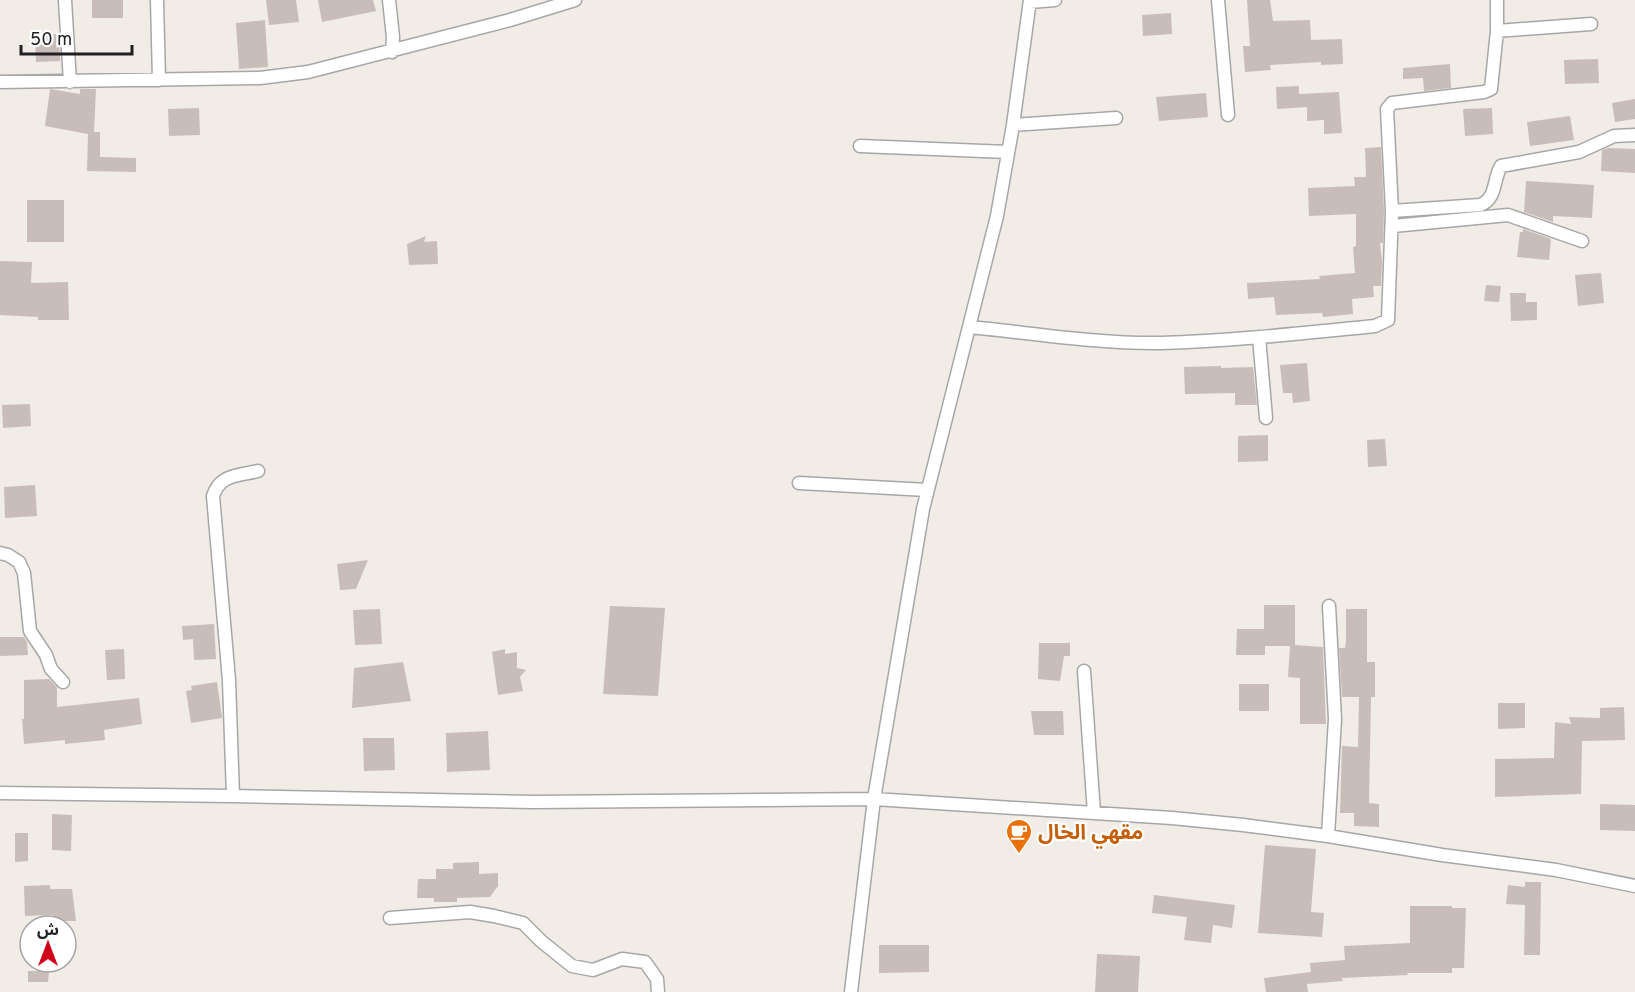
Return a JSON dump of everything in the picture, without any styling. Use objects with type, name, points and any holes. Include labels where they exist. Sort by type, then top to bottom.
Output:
[{"type":"street","points":[[65,0],[70,82]]},
{"type":"street","points":[[157,0],[159,80]]},
{"type":"street","points":[[389,0],[393,37],[392,52]]},
{"type":"street","points":[[0,82],[260,78],[308,72],[510,21],[575,0]]},
{"type":"street","points":[[851,992],[874,799],[927,490],[997,216],[1013,125],[1030,1],[1055,0]]},
{"type":"street","points":[[1218,0],[1228,116]]},
{"type":"street","points":[[970,327],[1088,339],[1159,343],[1259,337],[1375,326],[1388,320],[1393,226],[1387,109],[1392,103],[1484,92],[1491,89],[1497,31],[1497,0]]},
{"type":"street","points":[[1497,31],[1591,24]]},
{"type":"street","points":[[1013,125],[1116,118]]},
{"type":"street","points":[[1392,211],[1480,205],[1488,201],[1491,196],[1501,166],[1579,152],[1614,136],[1635,135]]},
{"type":"street","points":[[860,146],[1008,152]]},
{"type":"street","points":[[1393,226],[1508,215],[1582,241]]},
{"type":"street","points":[[1259,337],[1266,418]]},
{"type":"street","points":[[233,796],[229,680],[213,496],[216,485],[224,479],[258,471]]},
{"type":"street","points":[[799,483],[927,490]]},
{"type":"street","points":[[0,554],[8,555],[19,562],[24,573],[30,631],[48,658],[53,672],[63,682]]},
{"type":"street","points":[[1328,836],[1335,719],[1329,606]]},
{"type":"street","points":[[1084,671],[1094,813]]},
{"type":"street","points":[[0,794],[534,802],[874,799],[1172,818],[1328,836],[1442,855],[1556,870],[1635,886]]},
{"type":"street","points":[[390,918],[470,912],[523,923],[572,966],[593,970],[622,959],[645,962],[657,979],[658,992]]},
{"type":"building","points":[[92,0],[123,0],[123,18],[92,18]]},
{"type":"building","points":[[266,0],[296,0],[299,22],[269,25]]},
{"type":"building","points":[[318,0],[373,0],[376,11],[322,22]]},
{"type":"building","points":[[1247,0],[1270,0],[1273,21],[1310,20],[1311,40],[1342,39],[1343,64],[1321,65],[1321,62],[1270,65],[1271,70],[1245,72],[1243,46],[1250,46]]},
{"type":"building","points":[[1171,13],[1172,34],[1143,36],[1142,15]]},
{"type":"building","points":[[265,20],[268,67],[239,69],[236,23]]},
{"type":"building","points":[[59,34],[60,61],[36,62],[35,35]]},
{"type":"building","points":[[1598,59],[1599,83],[1565,84],[1564,60]]},
{"type":"building","points":[[1450,64],[1451,88],[1424,91],[1423,78],[1403,79],[1403,68]]},
{"type":"building","points":[[1299,86],[1299,94],[1339,92],[1342,133],[1324,134],[1324,120],[1307,121],[1307,107],[1277,109],[1276,87]]},
{"type":"building","points":[[50,89],[80,94],[80,89],[96,89],[94,132],[100,132],[100,157],[136,158],[136,172],[87,171],[88,134],[45,126]]},
{"type":"building","points":[[1206,93],[1208,117],[1159,121],[1156,97]]},
{"type":"building","points":[[1635,99],[1635,119],[1615,122],[1612,103]]},
{"type":"building","points":[[199,108],[200,135],[169,136],[168,109]]},
{"type":"building","points":[[1492,108],[1493,134],[1465,136],[1463,109]]},
{"type":"building","points":[[1570,116],[1574,140],[1530,146],[1527,122]]},
{"type":"building","points":[[1381,147],[1384,211],[1383,243],[1380,243],[1381,286],[1373,286],[1374,297],[1352,299],[1353,314],[1323,317],[1322,313],[1276,315],[1274,297],[1248,299],[1247,283],[1320,279],[1319,276],[1355,273],[1353,247],[1356,246],[1356,214],[1309,216],[1308,188],[1355,186],[1354,177],[1366,177],[1365,148]]},
{"type":"building","points":[[1608,148],[1635,149],[1635,173],[1601,171],[1602,150]]},
{"type":"building","points":[[1526,181],[1594,185],[1592,218],[1553,216],[1553,222],[1524,212]]},
{"type":"building","points":[[27,200],[64,200],[64,242],[27,242]]},
{"type":"building","points":[[1523,229],[1551,239],[1549,260],[1517,257],[1520,232],[1523,232]]},
{"type":"building","points":[[426,236],[424,242],[437,241],[438,264],[409,265],[407,244]]},
{"type":"building","points":[[0,261],[32,262],[31,283],[68,282],[69,320],[38,320],[38,317],[0,315]]},
{"type":"building","points":[[1601,273],[1604,303],[1578,306],[1575,275]]},
{"type":"building","points":[[1486,285],[1501,286],[1499,302],[1484,301]]},
{"type":"building","points":[[1510,293],[1526,293],[1526,302],[1537,302],[1537,320],[1511,321]]},
{"type":"building","points":[[1307,363],[1310,401],[1293,403],[1292,393],[1283,393],[1280,365]]},
{"type":"building","points":[[1221,366],[1221,368],[1253,367],[1257,405],[1235,405],[1235,393],[1185,394],[1184,367]]},
{"type":"building","points":[[30,404],[31,426],[3,428],[2,405]]},
{"type":"building","points":[[1268,435],[1268,461],[1238,462],[1238,436]]},
{"type":"building","points":[[1385,439],[1387,466],[1368,467],[1367,440]]},
{"type":"building","points":[[35,485],[37,516],[5,518],[4,487]]},
{"type":"building","points":[[368,560],[356,589],[340,590],[337,564]]},
{"type":"building","points":[[1264,605],[1295,605],[1295,645],[1323,647],[1326,724],[1300,724],[1300,678],[1288,677],[1290,646],[1265,646],[1265,655],[1236,655],[1237,629],[1264,629]]},
{"type":"building","points":[[610,606],[665,608],[658,696],[603,694]]},
{"type":"building","points":[[380,609],[382,644],[355,645],[353,610]]},
{"type":"building","points":[[1346,609],[1367,609],[1367,662],[1375,662],[1375,697],[1371,697],[1369,803],[1379,804],[1379,827],[1354,826],[1354,813],[1340,813],[1342,746],[1358,747],[1359,697],[1342,697],[1339,648],[1345,648]]},
{"type":"building","points":[[214,624],[216,659],[194,660],[193,639],[183,640],[182,626]]},
{"type":"building","points":[[0,637],[24,637],[27,642],[28,655],[0,656]]},
{"type":"building","points":[[1039,643],[1070,643],[1070,656],[1064,656],[1060,681],[1038,679]]},
{"type":"building","points":[[124,649],[125,679],[107,680],[105,650]]},
{"type":"building","points":[[505,649],[505,654],[517,652],[517,668],[526,670],[520,677],[523,691],[498,695],[492,652]]},
{"type":"building","points":[[403,662],[411,701],[352,708],[354,668]]},
{"type":"building","points":[[49,679],[57,687],[57,707],[139,698],[142,724],[104,730],[105,740],[65,744],[65,740],[24,744],[22,719],[24,719],[24,680]]},
{"type":"building","points":[[217,682],[222,718],[191,723],[186,691],[192,690],[191,686]]},
{"type":"building","points":[[1239,684],[1269,684],[1269,711],[1239,711]]},
{"type":"building","points":[[1498,703],[1525,703],[1525,728],[1498,729]]},
{"type":"building","points":[[1624,707],[1625,740],[1582,741],[1581,794],[1495,797],[1495,759],[1554,758],[1555,722],[1571,724],[1569,717],[1600,718],[1600,708]]},
{"type":"building","points":[[1031,711],[1063,711],[1064,735],[1034,735]]},
{"type":"building","points":[[488,731],[490,770],[447,772],[446,733]]},
{"type":"building","points":[[363,738],[394,738],[395,770],[364,771]]},
{"type":"building","points":[[1600,804],[1635,805],[1635,831],[1600,830]]},
{"type":"building","points":[[52,814],[72,815],[71,851],[52,850]]},
{"type":"building","points":[[15,833],[28,833],[28,861],[15,862]]},
{"type":"building","points":[[1265,845],[1316,849],[1311,912],[1324,913],[1322,937],[1258,933]]},
{"type":"building","points":[[479,862],[479,874],[498,873],[498,886],[490,897],[457,898],[457,902],[434,902],[434,898],[417,898],[418,879],[436,879],[436,869],[453,869],[453,863]]},
{"type":"building","points":[[1525,882],[1541,882],[1540,955],[1524,955],[1525,905],[1506,904],[1508,885],[1525,887]]},
{"type":"building","points":[[50,885],[50,889],[72,889],[75,914],[25,914],[24,886]]},
{"type":"building","points":[[1154,895],[1235,905],[1232,928],[1213,925],[1211,943],[1184,940],[1187,917],[1152,913]]},
{"type":"building","points":[[1410,906],[1466,908],[1464,968],[1452,968],[1452,973],[1407,973],[1408,975],[1342,978],[1343,981],[1307,984],[1308,992],[1266,992],[1264,978],[1311,972],[1310,963],[1345,960],[1344,946],[1410,943]]},
{"type":"building","points":[[879,945],[929,945],[929,972],[879,973]]},
{"type":"building","points":[[1097,954],[1140,956],[1138,992],[1095,992]]},
{"type":"building","points":[[28,974],[49,974],[48,982],[28,982]]},
{"type":"place","name":"مقهي الخال","points":[[1019,855]]}]
